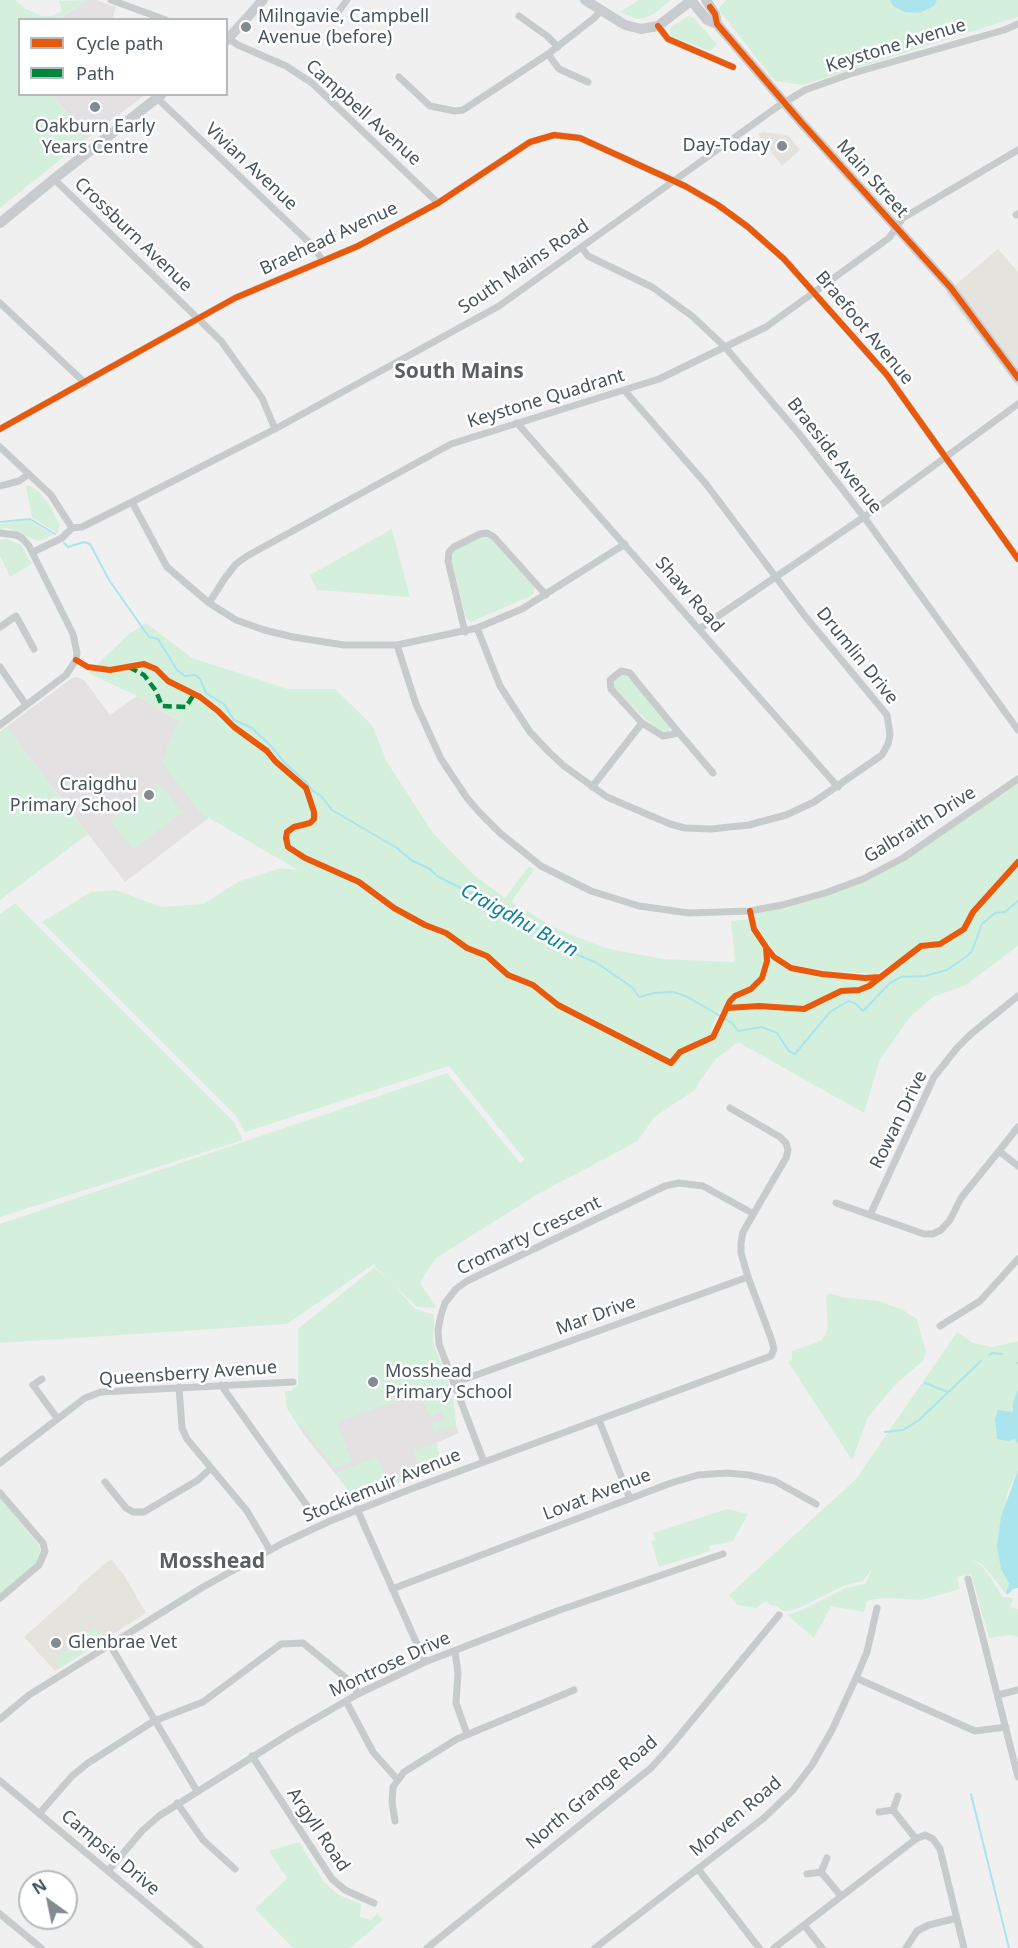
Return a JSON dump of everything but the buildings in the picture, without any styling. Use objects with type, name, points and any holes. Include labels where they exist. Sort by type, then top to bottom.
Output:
[{"type":"main road","points":[[228,40],[263,0]]},
{"type":"main road","points":[[585,0],[633,28],[641,29],[658,26],[692,0]]},
{"type":"main road","name":"Main Street","points":[[692,0],[707,20],[717,24],[951,288],[1018,378]]},
{"type":"main road","name":"Main Street","points":[[706,0],[715,14],[717,24]]},
{"type":"main road","points":[[0,224],[159,96]]},
{"type":"street","points":[[111,0],[160,18]]},
{"type":"street","points":[[339,11],[347,0]]},
{"type":"street","points":[[399,77],[427,104],[459,111],[481,99],[558,47],[601,11]]},
{"type":"street","points":[[519,16],[558,47]]},
{"type":"street","name":"Keystone Avenue","points":[[785,102],[805,90],[850,74],[1018,24]]},
{"type":"street","points":[[658,26],[668,39],[733,67]]},
{"type":"street","name":"Campbell Avenue","points":[[228,40],[286,66],[312,83],[438,203]]},
{"type":"street","points":[[548,54],[559,69],[588,81]]},
{"type":"street","name":"Vivian Avenue","points":[[159,96],[314,247],[322,260]]},
{"type":"street","name":"South Mains Road","points":[[72,528],[82,527],[275,429],[499,306],[785,102]]},
{"type":"street","name":"Braehead Avenue","points":[[0,429],[235,298],[358,246],[438,203],[530,142],[554,135],[580,138],[673,181]]},
{"type":"street","name":"Keystone Quadrant","points":[[209,603],[231,571],[247,556],[451,444],[659,379],[766,327],[889,238],[903,218],[1018,150]]},
{"type":"street","name":"Crossburn Avenue","points":[[54,179],[221,341],[262,398],[275,429]]},
{"type":"street","name":"Braefoot Avenue","points":[[673,181],[718,205],[748,227],[784,259],[887,375],[1018,559]]},
{"type":"street","name":"Braeside Avenue","points":[[582,248],[588,256],[652,287],[692,316],[725,347],[800,435],[864,517],[1018,730]]},
{"type":"street","points":[[0,303],[85,383]]},
{"type":"street","name":"Drumlin Drive","points":[[477,628],[500,686],[530,732],[564,766],[592,787],[632,809],[670,824],[685,828],[711,829],[749,825],[786,815],[814,802],[838,787],[882,755],[890,735],[887,715],[805,616],[706,484],[625,391]]},
{"type":"street","points":[[699,629],[864,517],[1018,404]]},
{"type":"street","name":"Shaw Road","points":[[517,423],[838,787]]},
{"type":"street","points":[[0,447],[51,495],[72,528],[62,538],[33,552]]},
{"type":"street","points":[[0,486],[19,481],[29,474]]},
{"type":"street","points":[[132,502],[167,567],[209,603],[236,620],[293,637],[344,645],[397,645],[477,628],[522,609],[625,544]]},
{"type":"street","points":[[0,533],[9,533],[22,538],[33,552],[73,634],[77,653],[76,660],[66,675],[0,725]]},
{"type":"street","points":[[465,632],[447,561],[449,552],[454,547],[480,534],[488,533],[494,537],[546,595]]},
{"type":"street","points":[[0,627],[16,616],[34,649]]},
{"type":"street","name":"Galbraith Drive","points":[[397,645],[416,704],[441,759],[480,813],[500,833],[541,866],[591,891],[639,906],[689,913],[750,911],[825,893],[863,879],[903,858],[1018,779]]},
{"type":"street","points":[[0,667],[26,705]]},
{"type":"street","points":[[679,732],[663,736],[642,723],[611,689],[610,680],[621,671],[630,673],[679,732],[713,773]]},
{"type":"street","points":[[592,787],[642,723]]},
{"type":"street","name":"Rowan Drive","points":[[870,1215],[934,1077],[971,1034],[1018,996]]},
{"type":"street","points":[[730,1108],[780,1137],[786,1143],[788,1150],[786,1158],[743,1232],[741,1253],[748,1277]]},
{"type":"street","points":[[836,1203],[924,1234],[933,1234],[941,1230],[950,1220],[961,1197],[1018,1127]]},
{"type":"street","points":[[999,1151],[1018,1166]]},
{"type":"street","name":"Cromarty Crescent","points":[[483,1462],[439,1344],[438,1330],[445,1303],[456,1289],[467,1281],[665,1186],[679,1183],[703,1186],[752,1213]]},
{"type":"street","points":[[940,1326],[980,1301],[1018,1259]]},
{"type":"street","name":"Stockiemuir Avenue","points":[[0,1719],[29,1695],[203,1587],[270,1550],[357,1509],[771,1356],[774,1349],[771,1338],[748,1277]]},
{"type":"street","name":"Mar Drive","points":[[454,1383],[748,1277]]},
{"type":"street","points":[[42,1379],[33,1385],[57,1418]]},
{"type":"street","name":"Queensberry Avenue","points":[[0,1463],[85,1398],[101,1392],[293,1382]]},
{"type":"street","name":"Stockiemuir Avenue","points":[[221,1385],[308,1507]]},
{"type":"street","points":[[179,1388],[182,1428],[187,1439],[247,1511],[270,1550]]},
{"type":"street","points":[[600,1420],[630,1498]]},
{"type":"street","points":[[105,1482],[126,1508],[133,1512],[144,1512],[198,1480],[211,1468]]},
{"type":"street","name":"Lovat Avenue","points":[[392,1589],[670,1483],[698,1475],[727,1473],[775,1481],[816,1504]]},
{"type":"street","points":[[0,1493],[43,1543],[45,1551],[39,1565],[0,1598]]},
{"type":"street","points":[[357,1509],[425,1662]]},
{"type":"street","name":"Montrose Drive","points":[[108,1871],[142,1831],[177,1803],[358,1694],[425,1662],[567,1608],[723,1554]]},
{"type":"street","points":[[968,1579],[1018,1777]]},
{"type":"street","name":"Morven Road","points":[[595,1948],[764,1818],[793,1790],[817,1756],[856,1678],[869,1643],[878,1608]]},
{"type":"street","name":"North Grange Road","points":[[428,1948],[651,1768],[779,1615]]},
{"type":"street","points":[[39,1814],[72,1776],[88,1763],[154,1721],[203,1702],[281,1644],[303,1643],[352,1683],[358,1694]]},
{"type":"street","points":[[110,1645],[197,1791]]},
{"type":"street","points":[[455,1651],[458,1673],[456,1703],[467,1734]]},
{"type":"street","points":[[856,1678],[975,1731],[1006,1727]]},
{"type":"street","points":[[395,1821],[392,1794],[397,1779],[434,1752],[467,1734],[574,1690]]},
{"type":"street","points":[[998,1695],[1018,1690]]},
{"type":"street","points":[[346,1701],[373,1752],[397,1779]]},
{"type":"street","name":"Argyll Road","points":[[252,1756],[332,1880],[345,1890],[374,1904]]},
{"type":"street","name":"Campsie Drive","points":[[0,1781],[200,1948]]},
{"type":"street","points":[[893,1810],[898,1796]]},
{"type":"street","points":[[177,1803],[203,1840],[235,1869]]},
{"type":"street","points":[[879,1812],[893,1810]]},
{"type":"street","points":[[893,1810],[916,1839]]},
{"type":"street","points":[[774,1948],[916,1839],[925,1835],[933,1839],[939,1849],[964,1948]]},
{"type":"street","points":[[821,1872],[827,1858]]},
{"type":"street","points":[[698,1869],[759,1948]]},
{"type":"street","points":[[821,1872],[841,1896]]},
{"type":"street","points":[[807,1874],[821,1872]]},
{"type":"street","points":[[0,1914],[40,1948]]},
{"type":"street","points":[[906,1948],[917,1932],[928,1925],[957,1918]]},
{"type":"street","points":[[804,1925],[822,1948]]},
{"type":"shaded area","points":[[87,0],[96,0],[116,7],[112,18],[61,18]]},
{"type":"shaded area","name":"Oakburn Early Years Centre","points":[[53,96],[144,96],[85,140],[70,121],[72,119]]},
{"type":"shaded area","points":[[763,132],[788,135],[800,150],[782,166],[758,134]]},
{"type":"shaded area","points":[[998,249],[1018,272],[1018,387],[946,293]]},
{"type":"shaded area","name":"Craigdhu Primary School","points":[[77,677],[84,680],[110,715],[137,696],[206,737],[270,771],[125,882],[6,727],[72,678]]},
{"type":"shaded area","name":"Mosshead Primary School","points":[[374,1268],[390,1281],[415,1309],[434,1315],[433,1342],[453,1397],[456,1426],[459,1433],[436,1443],[442,1467],[353,1500],[351,1493],[304,1435],[287,1408],[285,1391],[291,1391],[298,1384],[298,1329]]},
{"type":"shaded area","points":[[112,1560],[124,1575],[146,1613],[55,1671],[24,1637],[78,1587]]},
{"type":"green space","points":[[0,0],[15,0],[26,9],[42,16],[51,16],[62,11],[59,1],[87,0],[60,18],[18,18],[18,96],[53,96],[85,140],[0,208]]},
{"type":"green space","points":[[639,0],[671,0],[645,18],[638,19],[620,12]]},
{"type":"green space","points":[[726,0],[1018,0],[1018,17],[803,85],[775,81],[718,9]]},
{"type":"green space","points":[[689,16],[694,18],[717,44],[710,51],[671,36],[669,30]]},
{"type":"green space","points":[[26,486],[38,491],[48,503],[60,525],[57,533],[32,517]]},
{"type":"green space","points":[[29,520],[53,535],[38,541],[7,528],[0,529],[0,524]]},
{"type":"green space","points":[[392,529],[410,597],[317,590],[310,575]]},
{"type":"green space","points":[[481,536],[491,539],[534,587],[534,591],[533,595],[471,622],[466,618],[451,559],[456,549]]},
{"type":"green space","points":[[7,539],[21,545],[32,564],[10,577],[0,556],[0,540]]},
{"type":"green space","points":[[146,623],[192,658],[288,689],[335,689],[372,725],[387,762],[433,833],[474,875],[505,898],[529,866],[534,870],[511,902],[555,928],[605,948],[663,959],[735,962],[731,921],[751,919],[754,930],[764,944],[764,967],[755,984],[734,995],[723,1013],[719,1011],[711,1030],[714,1036],[728,1010],[750,1007],[805,1011],[836,994],[865,990],[920,950],[925,942],[876,974],[826,971],[793,965],[779,957],[759,930],[755,914],[810,901],[862,883],[916,853],[1018,783],[1018,946],[966,985],[933,997],[910,1017],[880,1060],[864,1113],[738,1042],[716,1059],[695,1090],[654,1117],[638,1141],[538,1194],[436,1258],[420,1282],[436,1308],[417,1307],[374,1264],[287,1324],[0,1343],[0,1224],[447,1073],[520,1163],[525,1160],[449,1066],[245,1132],[237,1117],[42,922],[91,892],[116,890],[161,907],[203,904],[240,881],[281,868],[298,870],[209,818],[206,820],[162,763],[178,720],[137,696],[88,673],[128,635]]},
{"type":"green space","points":[[618,674],[630,677],[670,727],[668,732],[661,731],[652,725],[614,689],[612,681]]},
{"type":"green space","points":[[6,727],[88,834],[0,900],[0,732]]},
{"type":"green space","points":[[159,783],[182,812],[133,850],[110,820]]},
{"type":"green space","points":[[15,903],[234,1122],[243,1140],[0,1217],[0,914]]},
{"type":"green space","points":[[767,949],[776,960],[792,969],[875,979],[859,989],[835,991],[807,1007],[763,1004],[729,1007],[735,998],[760,982],[767,969]]},
{"type":"green space","name":"Mosshead Primary School","points":[[374,1268],[390,1281],[415,1309],[434,1315],[433,1342],[453,1397],[456,1426],[434,1432],[431,1423],[445,1420],[442,1411],[430,1417],[419,1393],[337,1422],[352,1462],[334,1468],[287,1408],[285,1391],[291,1391],[298,1384],[298,1329]]},
{"type":"green space","points":[[830,1293],[842,1297],[879,1301],[903,1310],[917,1319],[926,1352],[923,1361],[897,1383],[868,1417],[852,1460],[788,1362],[792,1360],[792,1351],[822,1340],[828,1328],[826,1296]]},
{"type":"green space","points":[[957,1332],[973,1343],[993,1347],[1018,1341],[1018,1389],[1013,1402],[1013,1413],[995,1419],[997,1438],[1015,1439],[1018,1445],[1018,1470],[1007,1495],[1001,1569],[1009,1585],[1007,1595],[983,1565],[971,1559],[983,1567],[1003,1597],[1013,1598],[1010,1607],[1018,1609],[1018,1637],[1010,1635],[989,1638],[971,1574],[957,1577],[960,1589],[921,1600],[875,1599],[867,1601],[864,1612],[831,1606],[814,1638],[787,1615],[846,1588],[865,1584],[873,1567],[863,1581],[843,1586],[799,1608],[785,1612],[766,1601],[756,1608],[737,1605],[729,1595],[856,1479]]},
{"type":"green space","points":[[436,1443],[442,1467],[392,1485],[389,1478],[419,1466],[413,1451]]},
{"type":"green space","points":[[378,1457],[389,1487],[353,1500],[335,1473]]},
{"type":"green space","points":[[0,1498],[39,1545],[41,1552],[39,1560],[0,1594]]},
{"type":"green space","points":[[727,1509],[748,1514],[733,1541],[709,1546],[710,1551],[659,1567],[651,1541],[655,1540],[653,1533]]},
{"type":"green space","points":[[94,1626],[103,1636],[102,1641],[60,1668],[54,1661]]},
{"type":"green space","points":[[299,1842],[324,1882],[339,1895],[361,1904],[360,1917],[371,1920],[377,1914],[383,1920],[350,1948],[293,1948],[255,1909],[287,1878],[269,1851]]},
{"type":"water","points":[[1018,1389],[1018,1445],[1015,1439],[1008,1441],[997,1439],[995,1419],[998,1410],[1013,1412],[1013,1402]]},
{"type":"water","points":[[1018,1470],[1018,1588],[1013,1589],[1007,1595],[1009,1584],[1001,1569],[997,1546],[1001,1517]]},
{"type":"waterway","points":[[898,0],[907,5],[919,5],[929,0]]},
{"type":"waterway","name":"Craigdhu Burn","points":[[0,522],[30,519],[55,534]]},
{"type":"waterway","name":"Craigdhu Burn","points":[[64,543],[68,547],[84,542],[90,544],[109,580],[149,637],[158,639],[177,670],[185,676],[195,675],[200,679],[206,693],[224,704],[234,720],[252,728],[313,791],[321,796],[332,810],[397,848],[411,860],[430,869],[437,876],[473,894],[508,916],[542,931],[550,943],[565,947],[597,963],[633,988],[639,997],[673,992],[686,996],[732,1023],[738,1031],[762,1027],[777,1033],[789,1051],[795,1054],[830,1012],[848,1001],[855,1003],[863,1011],[890,983],[901,977],[925,976],[947,970],[972,951],[982,924],[995,913],[1005,912],[1018,901]]},
{"type":"waterway","points":[[990,1355],[992,1353],[1002,1354]]},
{"type":"waterway","points":[[885,1432],[903,1430],[919,1420],[981,1361]]},
{"type":"waterway","points":[[925,1383],[948,1392]]},
{"type":"waterway","points":[[971,1794],[1009,1948]]},
{"type":"marked path","points":[[129,667],[144,675],[156,691],[162,706],[186,707],[194,694]]},
{"type":"cycle path","points":[[710,7],[715,14],[717,24],[801,122],[951,288],[1018,378]]},
{"type":"cycle path","points":[[658,26],[668,39],[733,67]]},
{"type":"cycle path","points":[[0,429],[235,298],[358,246],[438,203],[530,142],[554,135],[580,138],[685,186],[718,205],[748,227],[784,259],[887,375],[1018,559]]},
{"type":"cycle path","points":[[76,660],[88,667],[110,670],[144,664],[156,669],[168,681],[200,697],[234,727],[267,751],[306,788],[314,819],[310,823],[294,827],[287,832],[288,847],[305,858],[359,882],[394,908],[425,925],[446,933],[467,948],[487,956],[508,975],[533,985],[558,1005],[671,1063],[680,1052],[713,1037],[730,1001],[735,996],[751,989],[762,978],[767,961],[766,947],[754,929],[750,911]]},
{"type":"cycle path","points":[[727,1008],[759,1006],[804,1009],[841,991],[859,990],[869,986],[921,946],[940,944],[964,929],[973,912],[1018,862]]},
{"type":"cycle path","points":[[766,947],[774,957],[791,968],[822,974],[880,977]]},
{"type":"place","name":"Milngavie, Campbell Avenue (before)","points":[[246,27]]},
{"type":"place","name":"Oakburn Early Years Centre","points":[[95,107]]},
{"type":"place","name":"Day-Today","points":[[782,146]]},
{"type":"place","name":"Craigdhu Primary School","points":[[149,795]]},
{"type":"place","name":"Mosshead Primary School","points":[[373,1382]]},
{"type":"place","name":"Glenbrae Vet","points":[[56,1643]]},
{"type":"district","name":"South Mains","points":[[459,372]]},
{"type":"district","name":"Mosshead","points":[[212,1562]]}]
